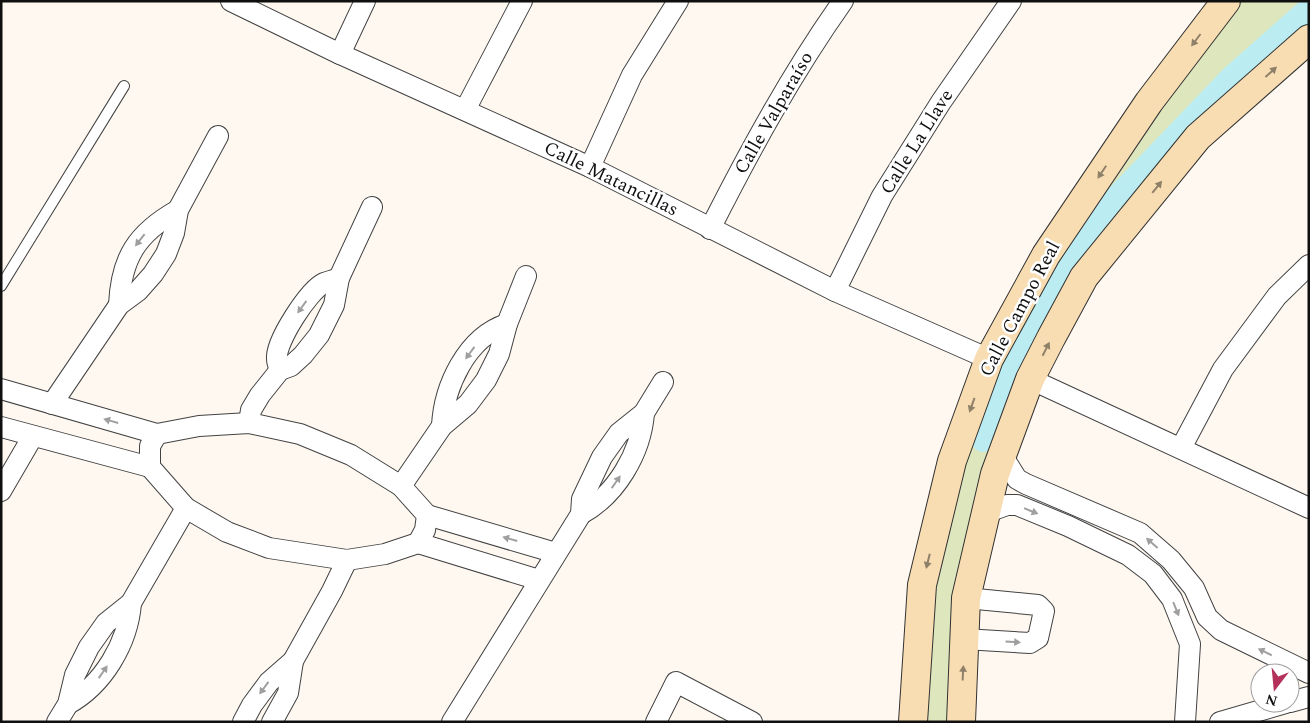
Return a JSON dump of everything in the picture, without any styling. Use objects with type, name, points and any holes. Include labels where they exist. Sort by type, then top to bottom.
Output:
[{"type":"street","name":"Calle Matancillas","points":[[231,1],[340,54],[590,167],[835,291],[989,359]]},
{"type":"street","points":[[340,54],[365,1]]},
{"type":"street","points":[[465,110],[522,1]]},
{"type":"street","points":[[590,167],[632,75],[678,1]]},
{"type":"street","name":"Calle Valparaíso","points":[[710,229],[757,136],[818,36],[843,1]]},
{"type":"street","name":"Calle La Llave","points":[[835,291],[882,196],[942,102],[1011,1]]},
{"type":"street","name":"Calle Campo Real","points":[[913,722],[922,585],[952,461],[989,359],[1046,254],[1149,102],[1226,1]]},
{"type":"street","points":[[961,722],[966,598],[994,474],[1030,379],[1084,277],[1198,137],[1309,39]]},
{"type":"street","points":[[52,404],[119,306],[138,291],[158,268],[174,233],[178,210],[218,136]]},
{"type":"street","points":[[249,423],[255,402],[280,370],[291,366],[304,355],[319,335],[334,305],[339,278],[372,208]]},
{"type":"street","points":[[119,306],[120,281],[127,258],[140,238],[157,222],[178,210]]},
{"type":"street","points":[[1181,448],[1223,369],[1277,296],[1309,265]]},
{"type":"street","points":[[401,486],[442,426],[468,404],[486,380],[499,354],[506,324],[526,276]]},
{"type":"street","points":[[280,370],[276,358],[281,342],[294,318],[314,291],[324,283],[339,278]]},
{"type":"street","points":[[442,426],[447,392],[461,365],[485,334],[491,329],[506,324]]},
{"type":"street","points":[[1030,379],[1308,506]]},
{"type":"street","points":[[452,722],[581,514],[595,506],[607,495],[625,469],[638,445],[644,413],[663,382]]},
{"type":"street","points":[[1,389],[158,434],[199,426],[249,423],[300,434],[351,455],[401,486],[426,515],[556,553]]},
{"type":"street","points":[[1,427],[150,467],[186,508],[227,532],[269,548],[347,560],[385,554],[418,543],[539,580]]},
{"type":"street","points":[[150,467],[150,446],[158,434]]},
{"type":"street","points":[[1,491],[34,436]]},
{"type":"street","points":[[1002,455],[1017,478],[1140,533],[1171,560],[1194,588],[1207,617],[1221,630],[1309,673]]},
{"type":"street","points":[[986,514],[1007,505],[1017,505],[1074,528],[1128,555],[1153,574],[1172,599],[1190,644],[1185,722]]},
{"type":"street","points":[[57,722],[68,704],[82,696],[94,685],[112,659],[125,635],[131,603],[186,508]]},
{"type":"street","points":[[1074,528],[1084,508]]},
{"type":"street","points":[[418,543],[425,530],[426,515]]},
{"type":"street","points":[[1113,548],[1124,526]]},
{"type":"street","points":[[272,722],[288,693],[293,661],[347,560]]},
{"type":"street","points":[[964,639],[1030,643],[1038,638],[1044,611],[1038,605],[966,598]]},
{"type":"street","points":[[1190,644],[1221,630]]},
{"type":"street","points":[[243,722],[268,682],[293,661]]},
{"type":"street","points":[[656,722],[676,682],[752,722]]},
{"type":"street","points":[[1220,722],[1251,713]]},
{"type":"lane","points":[[1,286],[124,86]]},
{"type":"green space","points":[[1226,1],[1309,1],[1309,39],[1084,277],[995,474],[961,722],[913,722],[922,585],[989,359]]},
{"type":"waterway","points":[[983,441],[1013,364],[1056,278],[1112,201],[1231,77],[1309,8]]}]
